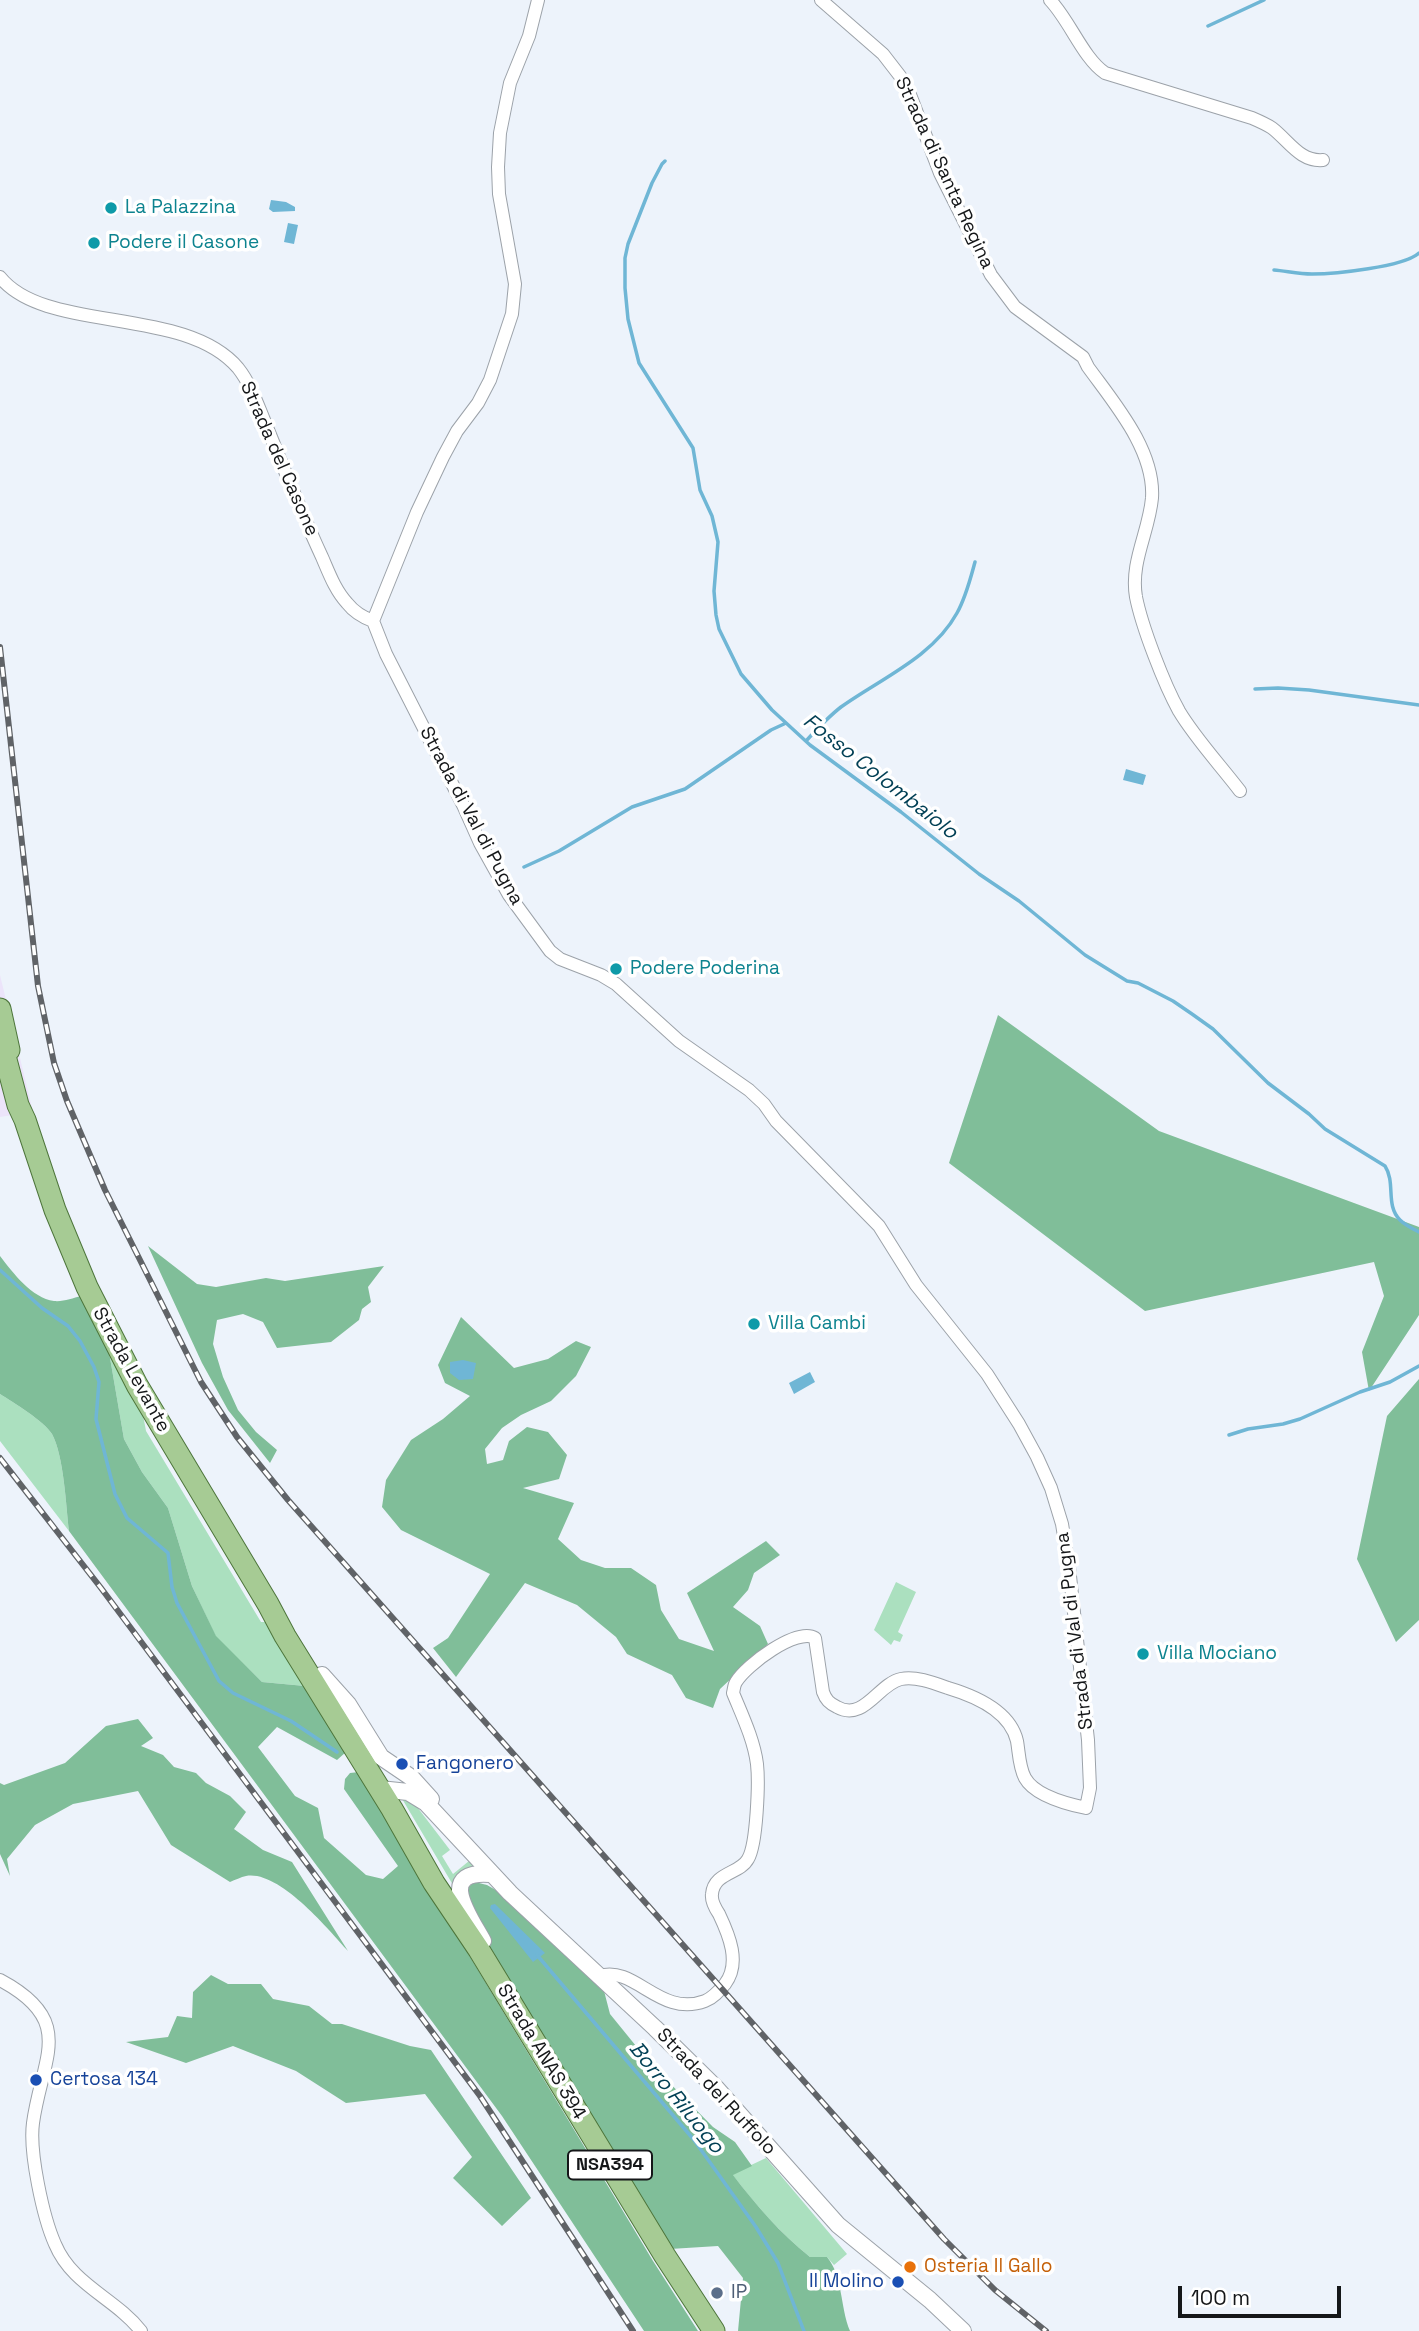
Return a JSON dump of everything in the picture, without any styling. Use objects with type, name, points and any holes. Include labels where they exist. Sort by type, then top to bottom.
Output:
[{"type":"main road","name":"Strada Levante","points":[[0,1009],[26,1120]]},
{"type":"main road","name":"Strada Levante","points":[[0,1037],[12,1085],[55,1210],[110,1334],[292,1647],[391,1782]]},
{"type":"main road","name":"Strada Levante","points":[[268,1604],[322,1675],[391,1782]]},
{"type":"main road","name":"Strada ANAS 394","points":[[391,1782],[450,1888],[478,1950],[670,2264],[714,2331]]},
{"type":"street","points":[[373,621],[382,594],[443,457],[490,380],[512,314],[515,284],[502,220],[498,167],[503,112],[510,83],[529,36],[538,0]]},
{"type":"street","name":"Strada di Santa Regina","points":[[821,0],[883,54],[900,76],[909,92],[940,173],[991,275],[1015,307],[1083,357],[1134,430],[1150,478],[1152,498],[1135,570],[1136,594],[1142,620],[1179,711],[1240,791]]},
{"type":"street","points":[[1050,0],[1070,24],[1092,62],[1105,74],[1252,118],[1270,127],[1298,152],[1313,161],[1323,160]]},
{"type":"street","name":"Strada del Casone","points":[[0,277],[7,286],[25,298],[60,309],[169,331],[223,354],[239,369],[253,393],[311,534],[338,591],[354,610],[373,621]]},
{"type":"street","name":"Strada di Val di Pugna","points":[[373,621],[386,654],[463,804],[480,843],[529,924],[550,951],[569,963],[616,984],[679,1041],[749,1090],[879,1226],[916,1285],[987,1374],[1019,1424],[1051,1488],[1062,1524],[1088,1740],[1090,1788],[1086,1808],[1058,1802],[1032,1786],[1025,1778],[1014,1731],[1007,1720],[994,1709],[955,1690],[912,1679],[900,1679],[854,1711],[842,1710],[826,1700],[822,1692],[815,1638],[807,1635],[795,1637],[771,1650],[746,1672],[736,1682],[733,1693],[757,1764],[754,1838],[750,1856],[743,1865],[716,1882],[712,1892],[712,1901],[726,1928],[733,1954],[728,1981],[710,1999],[687,2004],[673,2003],[658,1997],[619,1975],[600,1976]]},
{"type":"street","points":[[0,1057],[12,1085]]},
{"type":"street","name":"Strada del Ruffolo","points":[[391,1782],[422,1800],[490,1874],[718,2089],[844,2231],[912,2284],[962,2331]]},
{"type":"street","points":[[490,1874],[478,1873],[468,1877],[460,1887],[459,1896],[501,1972],[507,1997]]},
{"type":"street","points":[[0,1980],[34,2004],[44,2017],[47,2027],[49,2052],[32,2130],[40,2196],[55,2245],[62,2259],[79,2278],[128,2317],[141,2331]]},
{"type":"shaded area","points":[[0,975],[33,1112],[0,1117]]},
{"type":"green space","points":[[998,1015],[1159,1131],[1419,1227],[1419,1315],[1369,1391],[1362,1352],[1384,1296],[1374,1262],[1145,1311],[949,1163]]},
{"type":"green space","points":[[148,1246],[197,1284],[216,1287],[266,1278],[285,1281],[384,1266],[368,1287],[371,1302],[362,1309],[359,1320],[331,1342],[277,1348],[263,1322],[243,1314],[217,1320],[213,1344],[223,1377],[238,1410],[256,1432],[277,1450],[270,1463],[228,1410],[202,1363]]},
{"type":"green space","points":[[0,1256],[24,1284],[46,1299],[57,1301],[81,1296],[109,1352],[124,1439],[142,1472],[168,1508],[192,1586],[216,1636],[262,1682],[305,1686],[346,1752],[337,1760],[277,1727],[258,1747],[295,1796],[318,1808],[324,1838],[366,1875],[383,1879],[398,1866],[344,1789],[345,1779],[350,1773],[359,1772],[653,2261],[698,2331],[644,2331],[502,2116],[69,1531],[62,1468],[52,1434],[36,1418],[0,1394]]},
{"type":"green space","points":[[461,1317],[514,1368],[548,1359],[576,1341],[591,1347],[576,1376],[551,1401],[521,1415],[502,1428],[485,1449],[487,1464],[503,1460],[509,1441],[527,1427],[548,1432],[567,1455],[559,1479],[523,1488],[574,1503],[558,1539],[581,1560],[605,1568],[631,1568],[656,1585],[661,1610],[679,1639],[714,1651],[687,1593],[766,1541],[780,1555],[754,1573],[748,1590],[733,1607],[760,1626],[768,1644],[720,1689],[713,1708],[686,1698],[672,1675],[627,1654],[616,1637],[577,1605],[525,1583],[456,1677],[433,1648],[448,1638],[490,1574],[401,1530],[382,1507],[386,1480],[411,1440],[443,1419],[470,1396],[445,1383],[438,1365]]},
{"type":"green space","points":[[109,1352],[143,1415],[146,1431],[261,1622],[266,1622],[305,1686],[262,1682],[216,1637],[192,1586],[168,1508],[142,1472],[124,1439]]},
{"type":"green space","points":[[1419,1379],[1419,1620],[1396,1642],[1357,1559],[1387,1416]]},
{"type":"green space","points":[[0,1394],[36,1418],[52,1434],[62,1468],[69,1531],[0,1441]]},
{"type":"green space","points":[[896,1582],[916,1592],[898,1632],[903,1635],[900,1642],[894,1640],[891,1645],[874,1630]]},
{"type":"green space","points":[[138,1719],[153,1738],[141,1746],[163,1755],[174,1767],[196,1773],[206,1783],[230,1796],[246,1812],[234,1829],[263,1850],[292,1862],[348,1951],[302,1903],[273,1882],[246,1876],[230,1882],[171,1845],[138,1791],[73,1804],[35,1825],[7,1859],[10,1876],[0,1854],[0,1783],[4,1785],[65,1763],[106,1726]]},
{"type":"green space","points":[[401,1797],[411,1799],[450,1850],[442,1856],[453,1874],[469,1861],[476,1868],[453,1885]]},
{"type":"green space","points":[[475,1882],[499,1892],[603,1987],[610,2014],[649,2062],[713,2127],[735,2142],[752,2166],[733,2175],[769,2218],[799,2248],[810,2257],[827,2257],[832,2265],[839,2282],[850,2331],[738,2331],[743,2278],[718,2246],[670,2249],[472,1915],[467,1903],[468,1887]]},
{"type":"green space","points":[[211,1975],[228,1984],[261,1984],[273,1999],[309,2006],[332,2024],[342,2024],[431,2050],[531,2198],[502,2226],[453,2178],[472,2157],[425,2094],[346,2103],[296,2071],[233,2046],[186,2063],[126,2042],[168,2037],[177,2016],[192,2018],[193,1992]]},
{"type":"green space","points":[[766,2158],[847,2254],[834,2265],[827,2257],[810,2257],[799,2248],[769,2218],[732,2174]]},
{"type":"water","points":[[271,200],[286,202],[295,207],[295,211],[273,212],[269,209]]},
{"type":"water","points":[[288,223],[298,225],[294,244],[284,242]]},
{"type":"water","points":[[1126,769],[1146,775],[1143,785],[1123,780]]},
{"type":"water","points":[[463,1360],[476,1363],[473,1379],[459,1380],[450,1373],[450,1362]]},
{"type":"water","points":[[810,1372],[815,1382],[794,1394],[789,1383]]},
{"type":"water","points":[[495,1904],[545,1953],[533,1962],[490,1908]]},
{"type":"waterway","points":[[1208,26],[1264,0]]},
{"type":"waterway","name":"Fosso Colombaiolo","points":[[665,161],[652,183],[628,244],[625,258],[628,319],[639,363],[693,448],[700,490],[712,516],[718,542],[714,591],[716,615],[719,629],[741,674],[772,710],[810,745],[979,874],[1019,901],[1085,955],[1127,981],[1138,983],[1173,1001],[1213,1029],[1268,1083],[1325,1129],[1385,1166],[1396,1214],[1404,1224],[1419,1232]]},
{"type":"waterway","points":[[1274,270],[1302,274],[1352,271],[1399,262],[1419,253]]},
{"type":"waterway","points":[[806,741],[841,707],[920,655],[947,629],[968,588],[975,562]]},
{"type":"waterway","points":[[1255,689],[1309,690],[1419,705]]},
{"type":"waterway","points":[[524,867],[559,851],[632,807],[685,789],[771,730],[784,724]]},
{"type":"waterway","name":"Borro Riluogo","points":[[0,1270],[42,1308],[68,1326],[80,1341],[94,1367],[99,1382],[96,1419],[115,1494],[127,1518],[168,1553],[177,1603],[219,1681],[233,1693],[291,1721],[337,1752]]},
{"type":"waterway","points":[[1229,1435],[1300,1419],[1360,1392],[1390,1382],[1419,1366]]},
{"type":"waterway","name":"Borro Riluogo","points":[[537,1955],[694,2140],[756,2227],[778,2263],[804,2331]]},
{"type":"railway","points":[[0,647],[38,986],[54,1063],[105,1190],[201,1382],[237,1437],[288,1500],[944,2239],[995,2290],[1046,2331]]},
{"type":"railway","points":[[0,1458],[101,1588],[480,2096],[633,2331]]},
{"type":"place","name":"La Palazzina","points":[[111,208]]},
{"type":"place","name":"Podere il Casone","points":[[94,243]]},
{"type":"place","name":"Podere Poderina","points":[[616,969]]},
{"type":"place","name":"Villa Cambi","points":[[754,1324]]},
{"type":"place","name":"Villa Mociano","points":[[1143,1654]]},
{"type":"place","name":"Fangonero","points":[[402,1764]]},
{"type":"place","name":"Certosa 134","points":[[36,2080]]},
{"type":"place","name":"Osteria Il Gallo","points":[[910,2267]]},
{"type":"place","name":"Il Molino","points":[[898,2282]]},
{"type":"place","name":"IP","points":[[717,2293]]}]
